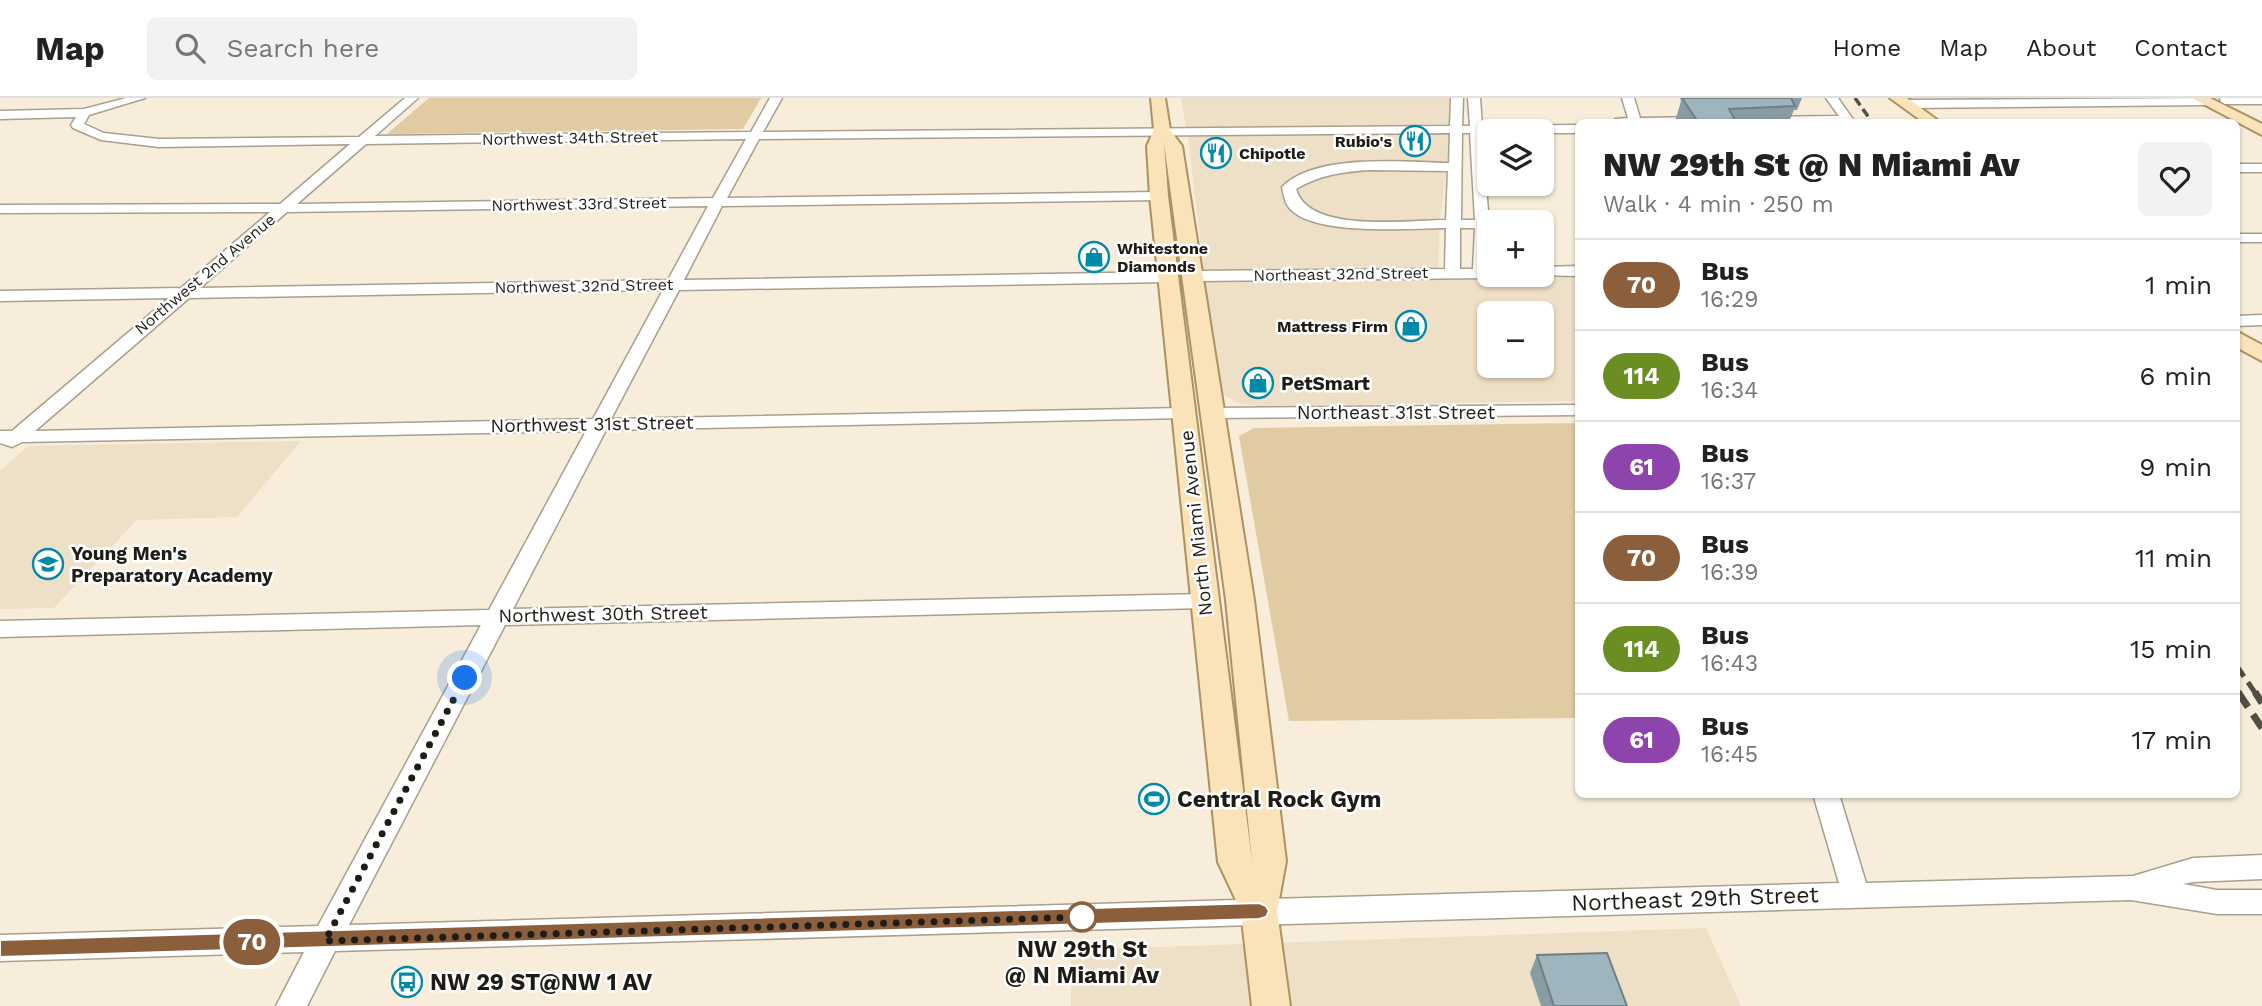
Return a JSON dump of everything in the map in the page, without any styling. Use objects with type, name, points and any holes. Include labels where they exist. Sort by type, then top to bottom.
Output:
[{"type":"main road","name":"North Miami Avenue","points":[[1158,98],[1162,130],[1155,146],[1159,196],[1235,862],[1259,911]]},
{"type":"main road","points":[[2212,99],[2262,119]]},
{"type":"main road","points":[[2212,99],[2262,130]]},
{"type":"main road","points":[[1901,101],[1928,119]]},
{"type":"main road","name":"North Miami Avenue","points":[[1162,130],[1174,145],[1232,546],[1269,861],[1259,911],[1270,1006]]},
{"type":"main road","points":[[1157,174],[1169,189],[1179,264],[1193,276]]},
{"type":"main road","points":[[1169,286],[1186,320],[1196,395],[1213,413]]},
{"type":"main road","points":[[2240,340],[2262,355]]},
{"type":"main road","points":[[1184,413],[1201,431],[1208,490],[1232,546]]},
{"type":"street","points":[[4,117],[42,98]]},
{"type":"street","points":[[4,117],[84,113],[139,98]]},
{"type":"street","name":"Northwest 2nd Avenue","points":[[0,452],[8,437],[183,293],[412,98]]},
{"type":"street","points":[[291,1006],[718,202],[776,98]]},
{"type":"street","points":[[1451,273],[1457,98]]},
{"type":"street","points":[[1474,98],[1481,210]]},
{"type":"street","points":[[1628,98],[1634,119]]},
{"type":"street","points":[[1832,98],[1847,119]]},
{"type":"street","points":[[1901,101],[2262,100]]},
{"type":"street","name":"Northwest 34th Street","points":[[84,113],[77,124],[101,136],[129,141],[1162,130],[1343,131],[1475,127]]},
{"type":"street","points":[[1475,127],[1575,123]]},
{"type":"street","points":[[1475,127],[1575,129]]},
{"type":"street","points":[[1455,167],[1329,169],[1300,178],[1289,187],[1293,203],[1307,214],[1333,224],[1477,223]]},
{"type":"street","points":[[2240,168],[2262,167]]},
{"type":"street","name":"Northwest 33rd Street","points":[[0,209],[283,208],[1159,196]]},
{"type":"street","points":[[2240,239],[2262,238]]},
{"type":"street","points":[[1554,272],[1575,271]]},
{"type":"street","name":"Northeast 32nd Street","points":[[1193,276],[1477,273]]},
{"type":"street","name":"Northwest 32nd Street","points":[[0,296],[674,285],[1169,286]]},
{"type":"street","points":[[2240,321],[2262,320]]},
{"type":"street","name":"Northeast 31st Street","points":[[1213,413],[1575,410]]},
{"type":"street","name":"Northwest 31st Street","points":[[8,437],[1184,413]]},
{"type":"street","name":"Northwest 30th Street","points":[[0,629],[1205,601]]},
{"type":"street","points":[[1827,798],[1856,895]]},
{"type":"street","name":"Northeast 29th Street","points":[[2131,888],[2193,870],[2262,867]]},
{"type":"street","name":"Northeast 29th Street","points":[[0,948],[325,941],[1259,911],[2131,888],[2217,902],[2262,902]]},
{"type":"shaded area","points":[[429,98],[761,98],[743,129],[387,134]]},
{"type":"shaded area","points":[[1181,98],[1454,98],[1440,219],[1438,278],[1477,277],[1477,287],[1554,287],[1554,276],[1575,276],[1575,401],[1263,406],[1240,404],[1224,395],[1217,386],[1189,144]]},
{"type":"shaded area","points":[[1575,423],[1575,718],[1289,721],[1239,436],[1254,428]]},
{"type":"shaded area","name":"Young Men's Preparatory Academy","points":[[301,441],[237,517],[137,520],[54,608],[0,609],[0,471],[28,446]]},
{"type":"shaded area","points":[[1706,928],[1741,1006],[1071,1006],[1071,950]]},
{"type":"building","points":[[1682,98],[1791,98],[1795,106],[1729,109],[1734,119],[1696,119]]},
{"type":"building","points":[[1607,953],[1627,1006],[1554,1006],[1537,955]]},
{"type":"railway","points":[[1855,98],[1870,119]]},
{"type":"railway","points":[[2240,671],[2256,694]]},
{"type":"railway","points":[[2255,692],[2262,703]]},
{"type":"railway","points":[[2240,695],[2262,728]]},
{"type":"bus line","name":"70","points":[[0,948],[325,941],[1259,911]]},
{"type":"place","name":"Rubio's","points":[[1415,141]]},
{"type":"place","name":"Chipotle","points":[[1216,153]]},
{"type":"place","name":"Whitestone Diamonds","points":[[1094,257]]},
{"type":"place","name":"Mattress Firm","points":[[1411,326]]},
{"type":"place","name":"PetSmart","points":[[1258,383]]},
{"type":"place","name":"Young Men's Preparatory Academy","points":[[48,564]]},
{"type":"place","name":"Central Rock Gym","points":[[1154,799]]},
{"type":"place","name":"NW 29th St @ N Miami Av","points":[[1082,917]]},
{"type":"place","name":"NW 29 ST@NW 1 AV","points":[[407,982]]},
{"type":"route","points":[[465,678],[325,941],[1082,917]]}]
